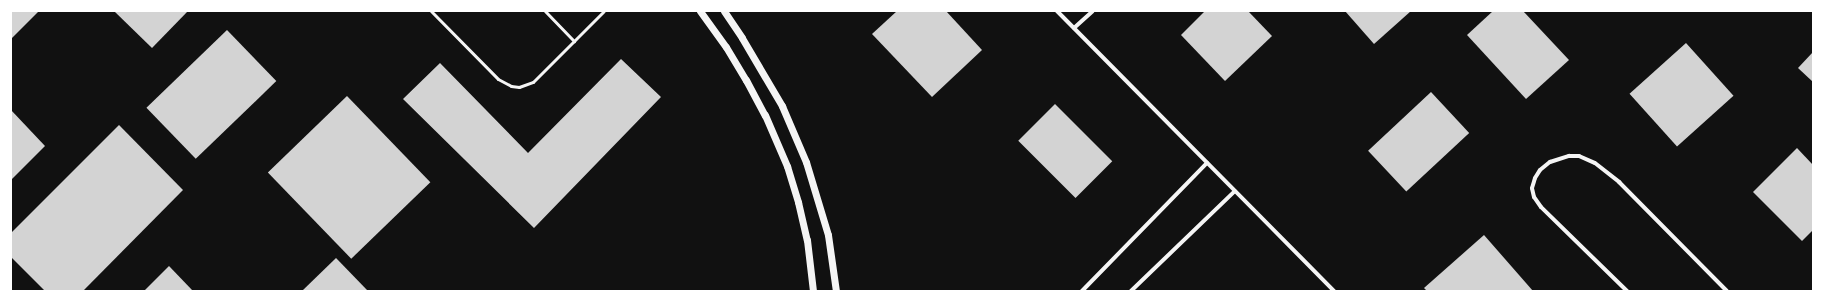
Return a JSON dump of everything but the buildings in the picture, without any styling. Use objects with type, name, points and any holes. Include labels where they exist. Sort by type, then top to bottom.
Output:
[{"type":"street","points":[[700,11],[726,47],[746,80],[765,115],[787,166],[798,202],[807,240],[813,291]]},
{"type":"street","points":[[724,11],[779,100],[806,162],[828,235],[836,291]]},
{"type":"street","points":[[1057,11],[1334,291]]},
{"type":"street","points":[[1074,28],[1093,11]]},
{"type":"street","points":[[1627,291],[1541,207],[1534,197],[1532,188],[1535,178],[1540,170],[1550,162],[1569,156],[1579,156],[1596,163],[1619,182],[1727,291]]},
{"type":"street","points":[[1082,291],[1207,163]]},
{"type":"street","points":[[1131,291],[1235,191]]},
{"type":"lane","points":[[430,11],[498,79],[511,86],[526,85],[533,82],[604,11]]},
{"type":"lane","points":[[545,11],[574,40]]}]
